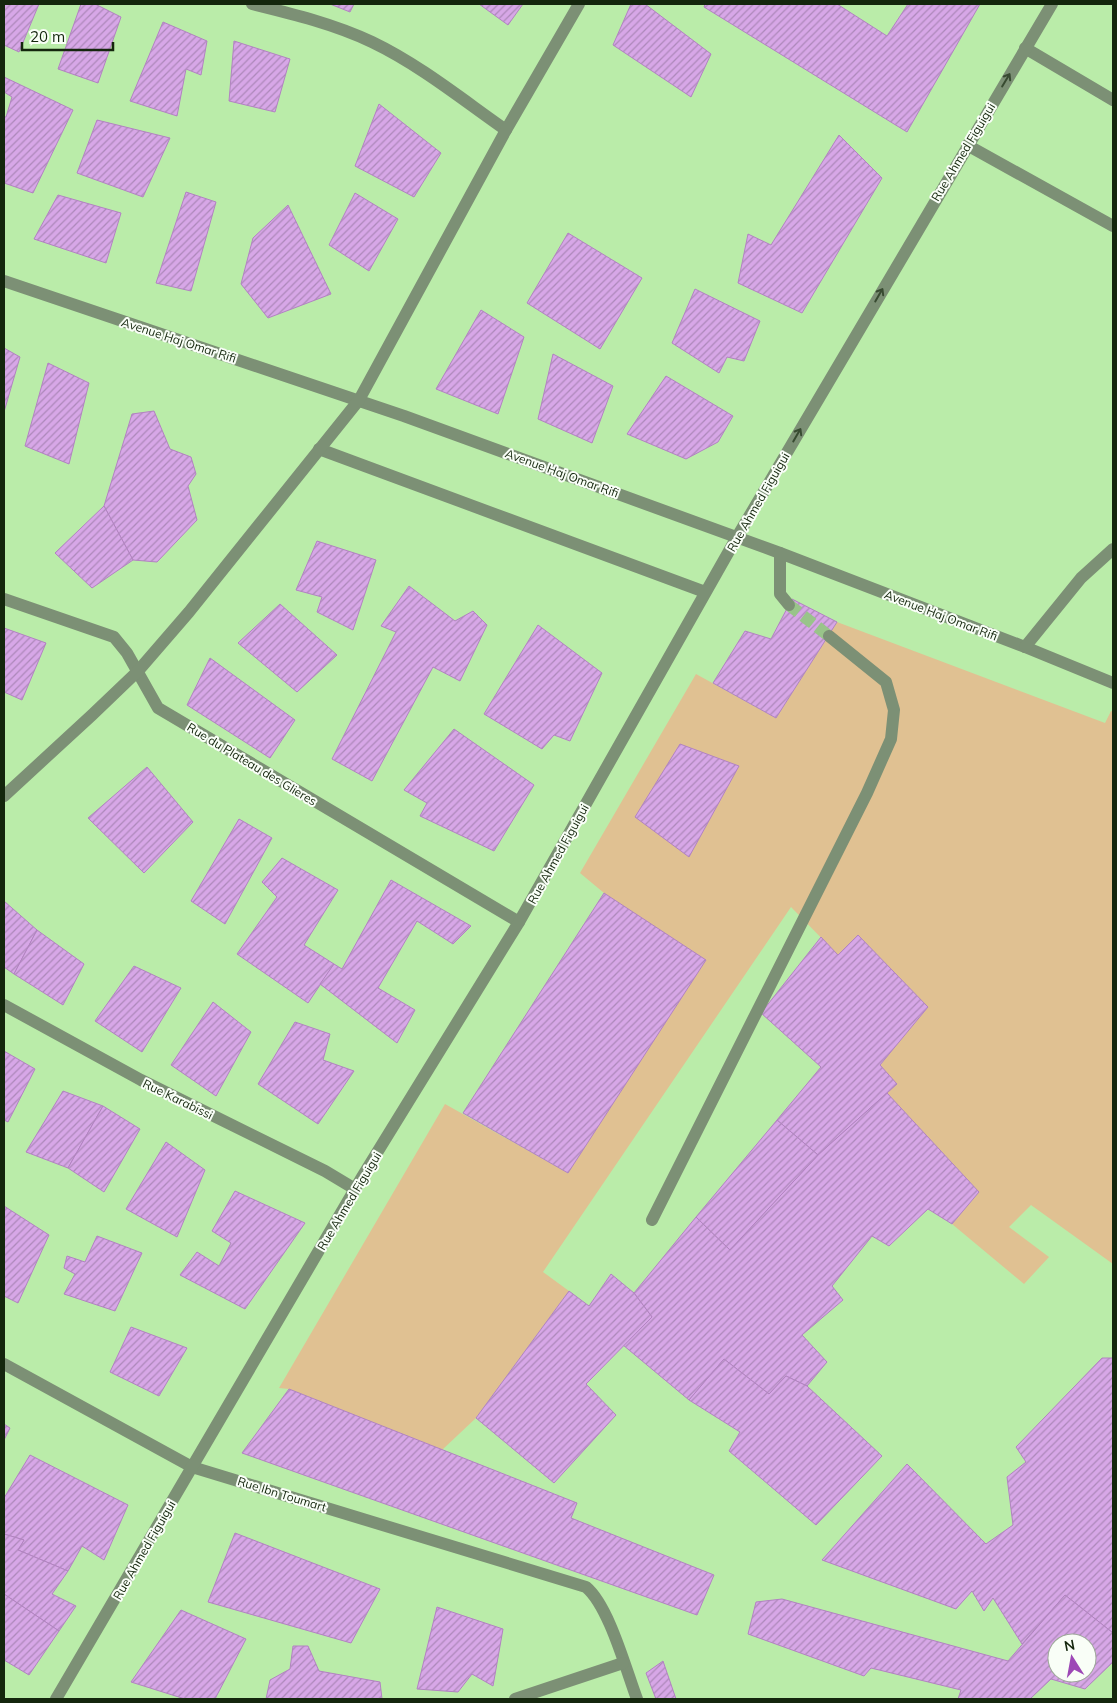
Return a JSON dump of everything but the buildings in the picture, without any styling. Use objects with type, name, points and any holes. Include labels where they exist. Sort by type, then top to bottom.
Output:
[{"type":"street","points":[[252,4],[339,28],[372,42],[419,69],[506,130]]},
{"type":"street","points":[[4,796],[138,671],[189,612],[359,400],[506,130],[579,4]]},
{"type":"street","name":"Rue Ahmed Figuigui","points":[[56,1699],[355,1189],[519,922],[705,592],[967,145],[1052,4]]},
{"type":"street","points":[[1025,48],[1113,100]]},
{"type":"street","points":[[967,145],[1113,226]]},
{"type":"street","name":"Avenue Haj Omar Rifi","points":[[4,281],[359,400],[737,537],[1025,647],[1113,683]]},
{"type":"street","points":[[319,448],[705,592]]},
{"type":"street","points":[[1025,647],[1081,578],[1113,549]]},
{"type":"street","points":[[780,554],[780,594],[789,606]]},
{"type":"street","name":"Rue du Plateau des Glieres","points":[[4,599],[114,637],[127,653],[158,708],[519,922]]},
{"type":"street","points":[[652,1220],[858,811],[891,739],[894,710],[886,682],[828,636]]},
{"type":"street","name":"Rue Karabissi","points":[[4,1005],[141,1080],[325,1171],[355,1189]]},
{"type":"street","name":"Rue Ibn Toumart","points":[[4,1364],[192,1467],[586,1587],[593,1592],[605,1612],[637,1699]]},
{"type":"street","points":[[516,1699],[623,1663]]},
{"type":"shaded area","points":[[837,622],[1105,723],[1111,711],[1113,712],[1113,1264],[1031,1205],[1009,1227],[1049,1257],[1024,1284],[952,1224],[979,1192],[887,1093],[880,1065],[927,1006],[858,935],[838,955],[791,907],[543,1272],[569,1291],[476,1418],[442,1450],[289,1389],[279,1388],[445,1104],[568,1173],[705,960],[604,893],[580,873],[696,674],[776,718]]},
{"type":"tunnel","points":[[789,605],[829,636]]}]
